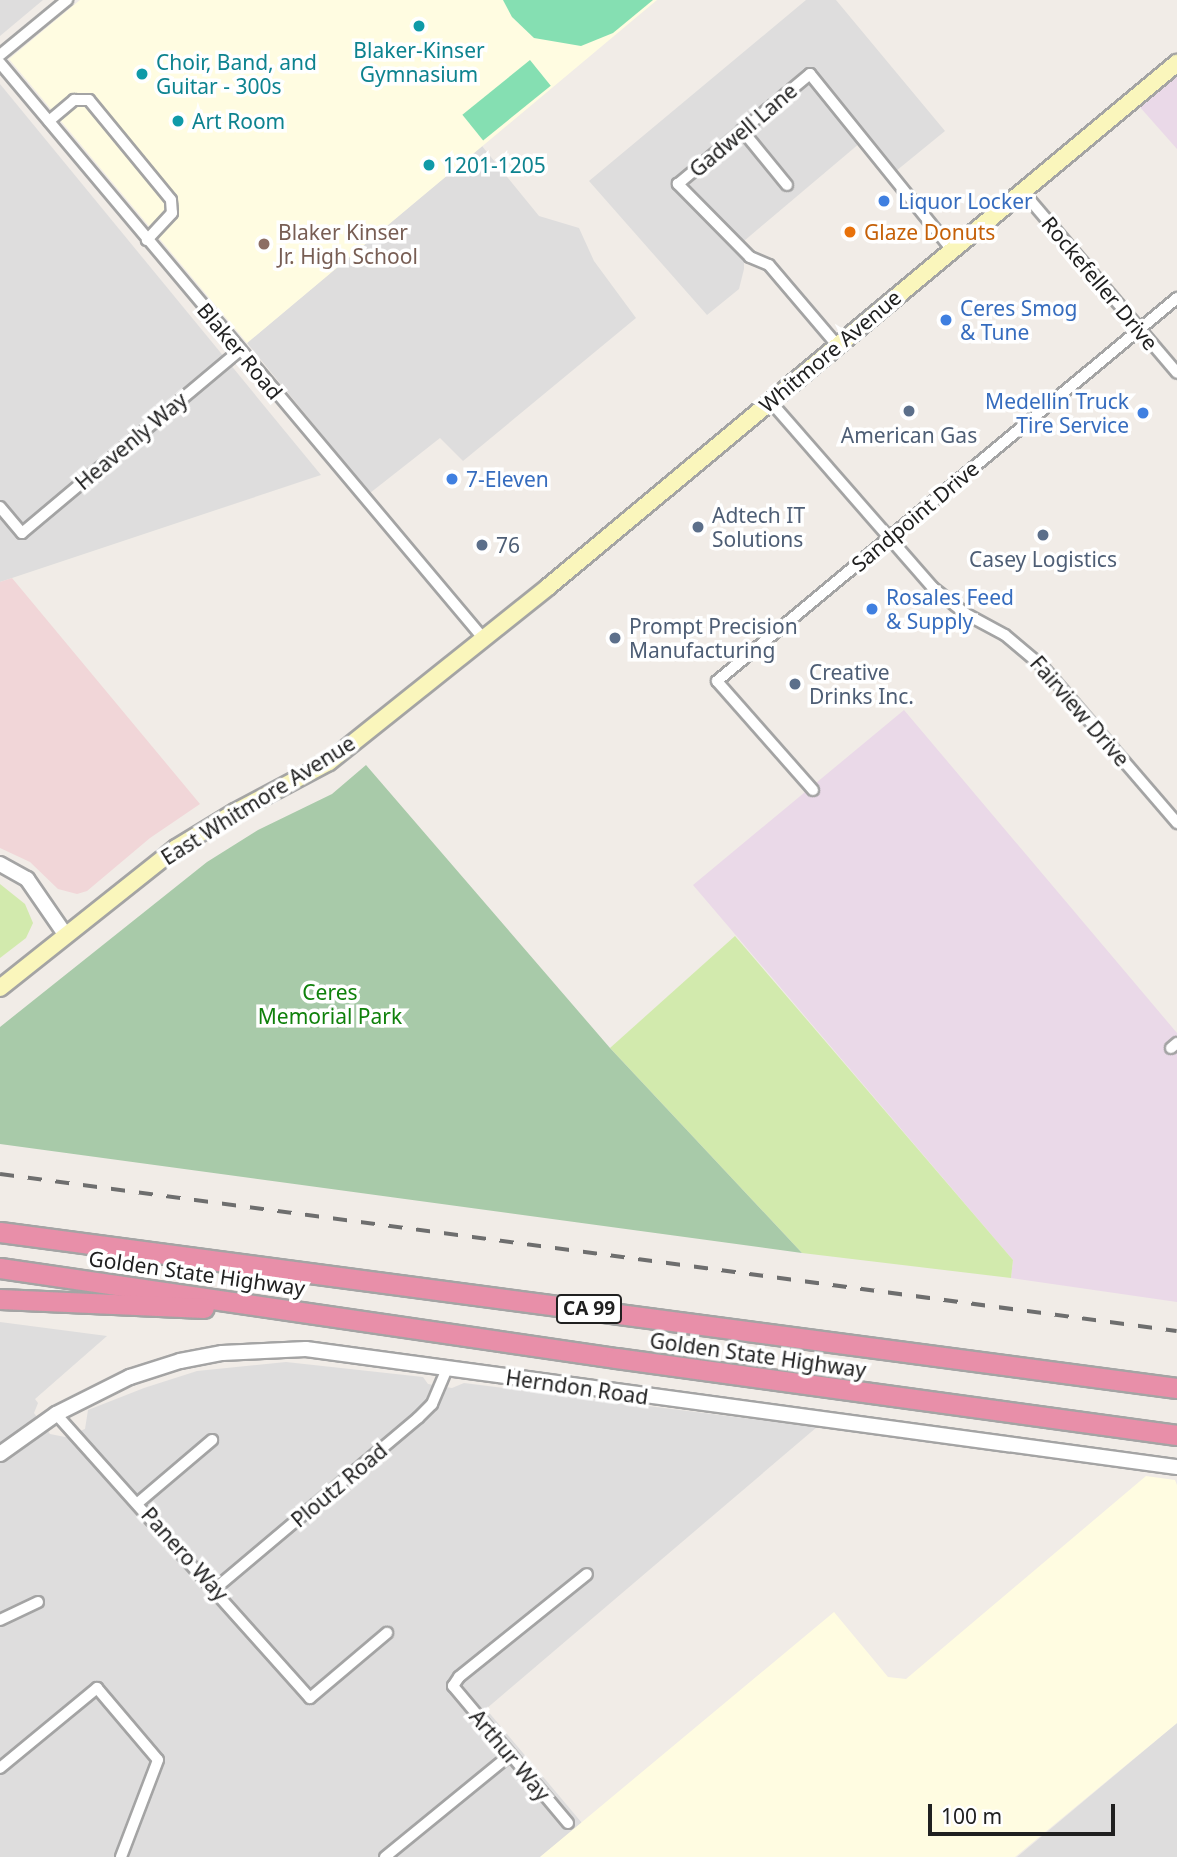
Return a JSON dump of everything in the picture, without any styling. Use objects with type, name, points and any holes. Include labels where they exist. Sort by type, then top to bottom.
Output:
[{"type":"highway","name":"Golden State Highway","points":[[0,1232],[1177,1388]]},
{"type":"highway","name":"Golden State Highway","points":[[0,1268],[1177,1435]]},
{"type":"highway","points":[[0,1299],[310,1313]]},
{"type":"main road","name":"Whitmore Avenue","points":[[483,638],[1177,63]]},
{"type":"main road","name":"East Whitmore Avenue","points":[[0,988],[65,934],[203,830],[329,762],[483,638]]},
{"type":"street","points":[[0,55],[67,0]]},
{"type":"street","name":"Blaker Road","points":[[0,63],[483,638]]},
{"type":"street","name":"Gadwell Lane","points":[[838,345],[769,265],[750,257],[678,184],[810,74],[952,250]]},
{"type":"street","points":[[49,121],[74,100],[89,100],[171,200],[172,213],[147,240]]},
{"type":"street","points":[[742,130],[787,185]]},
{"type":"street","name":"Rockefeller Drive","points":[[1024,192],[1177,373]]},
{"type":"street","name":"Sandpoint Drive","points":[[813,790],[717,681],[1177,298]]},
{"type":"street","name":"Heavenly Way","points":[[0,507],[22,533],[240,350]]},
{"type":"street","name":"Fairview Drive","points":[[770,401],[890,537],[914,569],[948,601],[1005,635],[1043,667],[1177,823]]},
{"type":"street","points":[[0,863],[27,879],[65,934]]},
{"type":"street","name":"Herndon Road","points":[[0,1454],[57,1414],[130,1377],[180,1361],[222,1353],[306,1349],[1177,1467]]},
{"type":"street","name":"Ploutz Road","points":[[216,1588],[418,1418],[432,1404],[447,1369]]},
{"type":"street","name":"Panero Way","points":[[57,1414],[216,1588],[310,1698],[387,1633]]},
{"type":"street","points":[[139,1502],[212,1440]]},
{"type":"street","name":"Arthur Way","points":[[568,1823],[453,1686],[459,1677],[587,1574]]},
{"type":"street","points":[[0,1620],[38,1602]]},
{"type":"street","points":[[0,1768],[97,1688],[158,1760],[121,1857]]},
{"type":"street","points":[[385,1857],[510,1755]]},
{"type":"shaded area","points":[[0,0],[43,0],[0,36]]},
{"type":"shaded area","name":"Blaker Kinser Jr. High School","points":[[80,0],[657,0],[247,343],[9,59]]},
{"type":"shaded area","points":[[806,0],[836,0],[945,131],[896,171],[860,143],[744,241],[744,269],[739,289],[707,315],[589,181]]},
{"type":"shaded area","points":[[1177,59],[1177,149],[1131,97]]},
{"type":"shaded area","points":[[0,84],[321,475],[0,582]]},
{"type":"shaded area","points":[[482,146],[539,216],[579,228],[594,261],[636,318],[463,461],[440,438],[370,493],[247,343]]},
{"type":"shaded area","points":[[12,578],[200,804],[150,838],[87,891],[77,894],[58,889],[30,862],[0,848],[0,582]]},
{"type":"shaded area","points":[[904,710],[1177,1033],[1177,1302],[1011,1278],[1013,1260],[693,885]]},
{"type":"shaded area","points":[[0,1322],[107,1336],[35,1399],[38,1403],[34,1413],[50,1434],[65,1437],[85,1429],[88,1410],[144,1388],[197,1371],[286,1362],[423,1377],[428,1384],[452,1388],[464,1383],[817,1427],[486,1709],[582,1823],[540,1857],[0,1857]]},
{"type":"shaded area","points":[[1146,1476],[1175,1480],[1177,1485],[1177,1723],[1015,1857],[540,1857],[834,1612],[888,1677],[906,1679]]},
{"type":"shaded area","points":[[1177,1723],[1177,1857],[1017,1857]]},
{"type":"green space","points":[[503,0],[653,0],[613,33],[581,46],[534,38],[512,17]]},
{"type":"green space","points":[[530,60],[551,86],[483,140],[462,115]]},
{"type":"green space","name":"Ceres Memorial Park","points":[[366,765],[610,1048],[802,1253],[0,1144],[0,1027],[207,862],[258,830],[332,794]]},
{"type":"green space","points":[[0,884],[25,904],[33,923],[26,938],[0,958]]},
{"type":"green space","points":[[735,936],[1013,1260],[1011,1278],[802,1253],[610,1048]]},
{"type":"railway","points":[[0,1174],[1177,1331]]},
{"type":"place","name":"Blaker-Kinser Gymnasium","points":[[419,26]]},
{"type":"place","name":"Choir, Band, and Guitar - 300s","points":[[142,74]]},
{"type":"place","name":"Art Room","points":[[178,121]]},
{"type":"place","name":"1201-1205","points":[[429,165]]},
{"type":"place","name":"Liquor Locker","points":[[884,201]]},
{"type":"place","name":"Glaze Donuts","points":[[850,232]]},
{"type":"place","name":"Blaker Kinser Jr. High School","points":[[264,244]]},
{"type":"place","name":"Ceres Smog & Tune","points":[[946,320]]},
{"type":"place","name":"American Gas","points":[[909,411]]},
{"type":"place","name":"Medellin Truck Tire Service","points":[[1143,413]]},
{"type":"place","name":"7-Eleven","points":[[452,479]]},
{"type":"place","name":"Adtech IT Solutions","points":[[698,527]]},
{"type":"place","name":"Casey Logistics","points":[[1043,535]]},
{"type":"place","name":"76","points":[[482,545]]},
{"type":"place","name":"Rosales Feed & Supply","points":[[872,609]]},
{"type":"place","name":"Prompt Precision Manufacturing","points":[[615,638]]},
{"type":"place","name":"Creative Drinks Inc.","points":[[795,684]]}]
